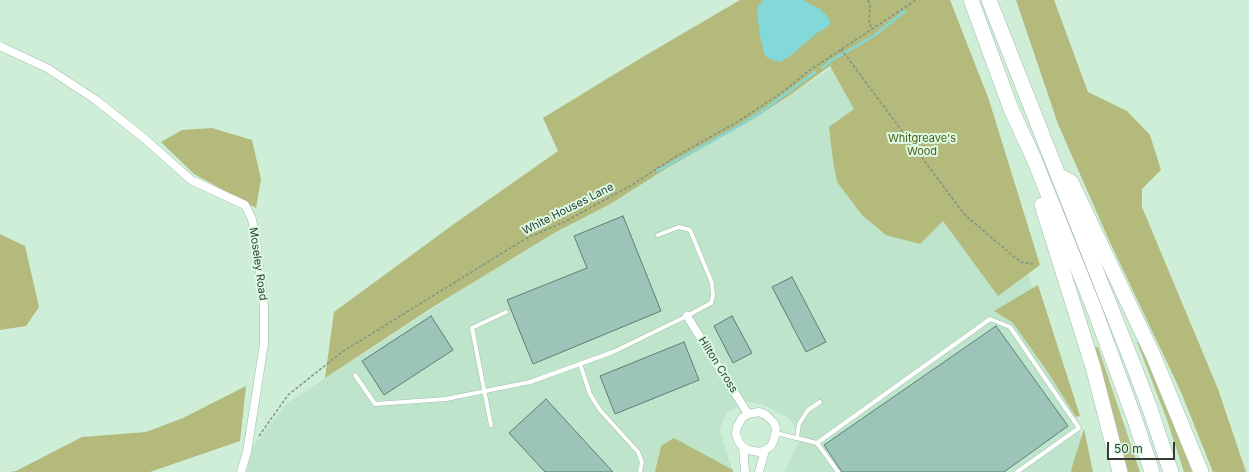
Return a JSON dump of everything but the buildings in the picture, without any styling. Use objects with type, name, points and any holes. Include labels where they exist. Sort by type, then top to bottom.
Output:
[{"type":"highway","points":[[971,0],[1011,109],[1034,159],[1095,311],[1133,413],[1152,472]]},
{"type":"highway","points":[[989,0],[1134,364],[1171,472]]},
{"type":"highway","points":[[1011,109],[1023,152],[1051,231],[1093,367],[1120,472]]},
{"type":"highway","points":[[1058,176],[1071,182],[1153,355],[1200,472]]},
{"type":"street","name":"Moseley Road","points":[[0,46],[48,68],[96,100],[145,139],[191,180],[245,205],[252,219],[264,307],[264,344],[247,452],[241,472]]},
{"type":"street","name":"Hilton Cross","points":[[687,316],[748,414]]},
{"type":"street","points":[[759,412],[766,414],[774,423],[776,433],[774,440],[765,450],[754,452],[743,447],[739,442],[736,434],[737,427],[742,418],[748,414],[759,412]]},
{"type":"street","points":[[743,447],[745,472]]},
{"type":"street","points":[[759,472],[765,450]]},
{"type":"lane","points":[[356,375],[375,404],[446,399],[530,382],[613,352],[711,303],[713,296],[712,283],[690,230],[679,227],[658,235]]},
{"type":"lane","points":[[491,425],[472,328],[506,312]]},
{"type":"lane","points":[[817,443],[990,319],[1010,327],[1079,428],[1017,472]]},
{"type":"lane","points":[[580,364],[590,394],[600,410],[638,452],[642,462],[640,472]]},
{"type":"lane","points":[[797,438],[799,424],[808,410],[820,402]]},
{"type":"lane","points":[[776,433],[817,443],[838,472]]},
{"type":"path","points":[[868,0],[870,6],[869,22],[872,29]]},
{"type":"path","name":"White Houses Lane","points":[[258,438],[288,395],[342,352],[525,239],[566,221],[632,185],[675,156],[736,122],[780,94],[810,70],[916,0]]},
{"type":"path","points":[[841,49],[964,214],[1012,256],[1021,262],[1032,264]]},
{"type":"shaded area","points":[[878,38],[1028,273],[1071,398],[1090,472],[784,472],[800,439],[790,419],[764,405],[748,402],[727,412],[720,431],[733,472],[247,472],[250,450],[285,405],[471,284],[554,233],[612,203],[667,168],[750,121]]},
{"type":"shaded area","points":[[1139,341],[1192,472],[1184,472],[1167,420],[1137,342]]},
{"type":"shaded area","points":[[1095,347],[1098,347],[1135,457],[1125,461]]},
{"type":"green space","name":"Whitgreave's Wood","points":[[740,0],[950,0],[989,100],[1040,265],[998,296],[943,221],[920,244],[886,235],[862,215],[837,182],[829,127],[854,109],[830,66],[790,95],[750,121],[667,168],[612,203],[554,233],[433,307],[325,378],[334,312],[454,224],[558,151],[543,118]]},
{"type":"green space","points":[[1016,0],[1054,0],[1088,92],[1127,111],[1150,135],[1161,170],[1142,189],[1142,207],[1218,389],[1246,472],[1213,472],[1181,392],[1108,238],[1058,124]]},
{"type":"green space","points":[[212,128],[252,140],[261,179],[256,208],[194,174],[161,142],[182,130]]},
{"type":"green space","points":[[0,234],[25,246],[39,307],[26,326],[0,330]]},
{"type":"green space","points":[[1038,285],[1080,416],[1076,417],[1047,371],[1013,323],[994,311]]},
{"type":"green space","points":[[246,386],[240,441],[150,472],[10,472],[16,471],[82,437],[146,432],[183,418]]},
{"type":"green space","points":[[1084,429],[1093,472],[1071,472],[1072,467]]},
{"type":"green space","points":[[674,438],[733,470],[733,472],[655,472],[661,446]]},
{"type":"green space","points":[[1135,457],[1140,472],[1128,472],[1125,461]]},
{"type":"water","points":[[764,0],[803,0],[820,9],[829,18],[830,23],[828,27],[817,33],[790,56],[780,62],[770,59],[765,56],[760,36],[757,13],[758,6]]},
{"type":"waterway","points":[[822,68],[832,60],[875,35],[905,11]]},
{"type":"waterway","points":[[657,171],[739,126],[765,109],[815,72]]}]
